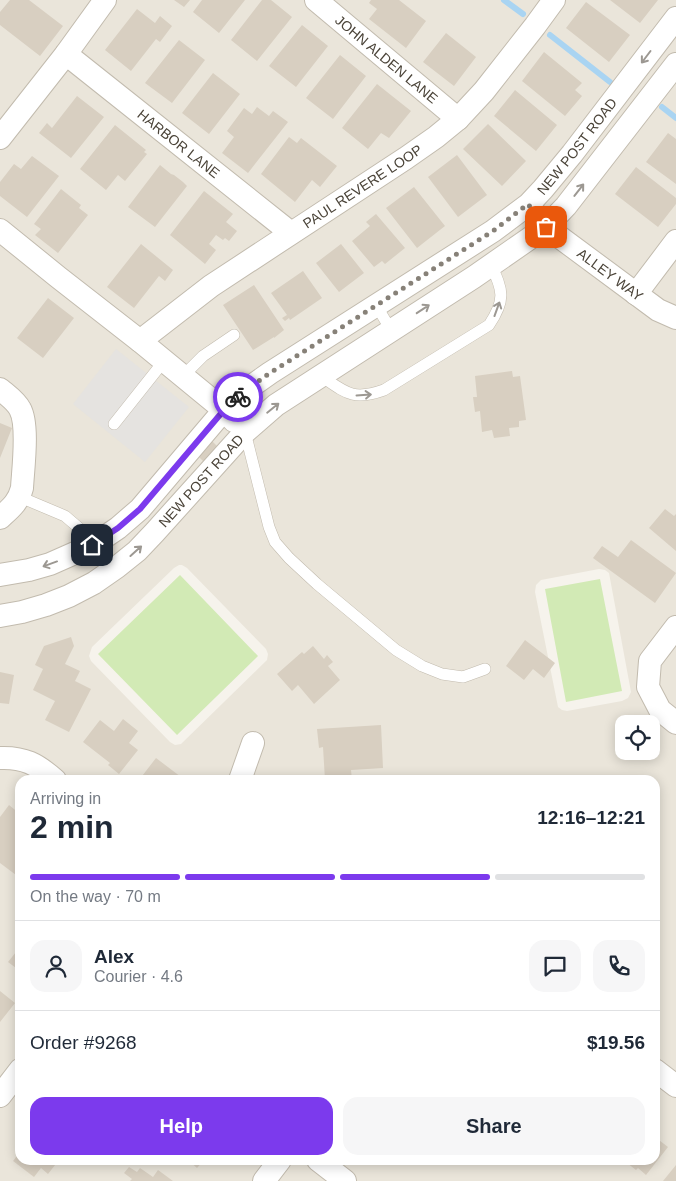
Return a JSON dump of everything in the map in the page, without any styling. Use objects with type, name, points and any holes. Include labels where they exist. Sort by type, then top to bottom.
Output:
[{"type":"street","points":[[0,138],[66,54],[105,0]]},
{"type":"street","name":"PAUL REVERE LOOP","points":[[140,340],[211,286],[406,158],[458,119],[484,91],[554,0]]},
{"type":"street","name":"JOHN ALDEN LANE","points":[[323,2],[458,119]]},
{"type":"street","name":"NEW POST ROAD","points":[[0,575],[50,564],[92,545],[118,528],[140,509],[224,410],[246,390],[493,231],[528,204],[572,154],[676,18]]},
{"type":"street","name":"HARBOR LANE","points":[[66,54],[290,233]]},
{"type":"street","name":"NEW POST ROAD","points":[[0,616],[46,606],[94,583],[111,571],[137,551],[245,432],[276,405],[546,227],[566,206],[676,64]]},
{"type":"street","name":"ALLEY WAY","points":[[528,204],[546,227],[658,310],[676,318]]},
{"type":"street","points":[[0,230],[140,340],[224,410],[245,432]]},
{"type":"street","points":[[636,294],[676,241]]},
{"type":"street","points":[[0,389],[19,407],[25,426],[20,497],[0,518]]},
{"type":"street","points":[[676,626],[650,662],[648,687],[660,710],[676,723]]},
{"type":"street","points":[[242,775],[254,742]]},
{"type":"street","points":[[0,758],[14,758],[36,765],[49,775]]},
{"type":"street","points":[[660,1074],[676,1086]]},
{"type":"street","points":[[1,1091],[15,1076]]},
{"type":"street","points":[[264,1181],[276,1165]]},
{"type":"street","points":[[324,1165],[345,1181]]},
{"type":"lane","points":[[321,376],[342,390],[357,396],[370,395],[384,390],[489,325],[495,316],[502,292],[491,264]]},
{"type":"lane","points":[[376,305],[391,330]]},
{"type":"lane","points":[[183,376],[203,356],[234,335]]},
{"type":"lane","points":[[114,424],[164,360]]},
{"type":"lane","points":[[245,432],[269,527],[275,542],[289,558],[316,584],[396,650],[422,666],[442,674],[463,677],[485,669]]},
{"type":"lane","points":[[20,497],[65,516],[79,528],[111,571]]},
{"type":"shaded area","points":[[0,0],[676,0],[676,1181],[0,1181]],"holes":[[[182,565],[266,649],[268,654],[267,660],[181,744],[175,745],[91,661],[89,656],[92,647],[174,568]],[[599,569],[609,573],[631,692],[628,698],[622,701],[567,711],[562,710],[558,707],[535,592],[536,585],[541,580]]]},
{"type":"shaded area","points":[[116,349],[189,407],[145,462],[73,404]]},
{"type":"green space","points":[[180,575],[258,656],[177,735],[98,654]]},
{"type":"green space","points":[[600,579],[622,691],[566,702],[545,589]]},
{"type":"building","points":[[10,0],[29,0],[63,26],[40,56],[0,25],[0,12]]},
{"type":"building","points":[[174,0],[190,0],[184,7]]},
{"type":"building","points":[[202,0],[245,0],[219,33],[193,12]]},
{"type":"building","points":[[262,0],[271,0],[292,17],[257,61],[231,40]]},
{"type":"building","points":[[371,0],[399,0],[426,21],[406,48],[369,19],[377,9],[369,3]]},
{"type":"building","points":[[610,0],[658,0],[640,23]]},
{"type":"building","points":[[586,2],[630,35],[609,62],[566,28]]},
{"type":"building","points":[[137,9],[155,23],[160,16],[172,26],[160,42],[156,39],[131,71],[105,50]]},
{"type":"building","points":[[302,25],[328,46],[296,87],[269,66]]},
{"type":"building","points":[[446,33],[476,57],[454,86],[423,62]]},
{"type":"building","points":[[179,40],[205,60],[172,103],[145,83]]},
{"type":"building","points":[[544,52],[582,83],[575,90],[582,96],[565,116],[522,81]]},
{"type":"building","points":[[340,55],[366,76],[333,119],[306,98]]},
{"type":"building","points":[[213,73],[240,94],[209,134],[182,113]]},
{"type":"building","points":[[377,84],[411,111],[389,138],[381,133],[368,149],[342,128]]},
{"type":"building","points":[[515,90],[557,125],[536,151],[494,116]]},
{"type":"building","points":[[77,96],[104,117],[71,158],[39,133],[47,123],[52,128]]},
{"type":"building","points":[[257,107],[269,116],[273,111],[288,122],[248,173],[222,153],[234,137],[227,131],[244,108],[252,114]]},
{"type":"building","points":[[488,124],[526,161],[502,186],[463,149]]},
{"type":"building","points":[[115,125],[146,150],[144,152],[147,154],[125,181],[118,175],[106,190],[80,169]]},
{"type":"building","points":[[668,133],[676,139],[676,184],[646,162]]},
{"type":"building","points":[[289,137],[297,143],[301,138],[337,166],[320,187],[312,180],[295,202],[261,174]]},
{"type":"building","points":[[457,155],[487,195],[458,217],[428,177]]},
{"type":"building","points":[[32,156],[59,176],[27,217],[0,196],[0,182],[14,164],[21,169]]},
{"type":"building","points":[[160,165],[187,186],[155,227],[128,207]]},
{"type":"building","points":[[636,167],[676,198],[676,204],[658,227],[615,194]]},
{"type":"building","points":[[414,187],[445,226],[417,248],[386,208]]},
{"type":"building","points":[[61,189],[81,205],[79,208],[88,215],[58,253],[35,235],[41,229],[34,224]]},
{"type":"building","points":[[204,191],[233,214],[226,222],[237,231],[229,241],[225,238],[223,240],[216,235],[209,244],[216,250],[205,264],[170,235]]},
{"type":"building","points":[[376,214],[405,248],[385,264],[382,261],[374,267],[352,241],[370,226],[366,222]]},
{"type":"building","points":[[141,244],[173,270],[165,281],[159,276],[134,308],[107,287]]},
{"type":"building","points":[[341,244],[364,273],[339,292],[316,263]]},
{"type":"building","points":[[303,271],[322,298],[290,320],[289,318],[285,321],[282,318],[287,315],[271,293]]},
{"type":"building","points":[[254,285],[284,330],[253,350],[223,305]]},
{"type":"building","points":[[48,298],[74,318],[43,358],[17,338]]},
{"type":"building","points":[[512,371],[513,377],[520,376],[526,420],[519,421],[519,427],[509,428],[510,436],[494,438],[492,430],[482,432],[480,411],[475,412],[473,397],[477,397],[475,376]]},
{"type":"building","points":[[0,423],[12,428],[0,458]]},
{"type":"building","points":[[209,438],[222,451],[208,466],[195,453]]},
{"type":"building","points":[[665,509],[674,516],[676,514],[676,551],[649,528]]},
{"type":"building","points":[[631,540],[676,573],[655,603],[593,558],[602,546],[618,557]]},
{"type":"building","points":[[71,637],[74,646],[65,664],[80,671],[75,681],[91,689],[69,732],[45,720],[55,701],[33,690],[43,669],[35,665],[44,646]]},
{"type":"building","points":[[525,640],[555,663],[544,678],[533,669],[524,680],[506,666]]},
{"type":"building","points":[[313,646],[324,659],[327,655],[333,662],[328,666],[340,680],[314,704],[298,685],[292,691],[277,674],[302,652],[304,654]]},
{"type":"building","points":[[0,672],[14,675],[9,704],[0,703]]},
{"type":"building","points":[[123,719],[138,731],[129,743],[138,750],[119,774],[108,765],[110,763],[83,742],[100,720],[114,731]]},
{"type":"building","points":[[381,725],[383,768],[351,770],[352,775],[325,775],[323,747],[319,748],[317,729]]},
{"type":"building","points":[[156,758],[178,775],[143,775]]},
{"type":"building","points":[[9,805],[15,810],[15,874],[0,863],[0,817]]},
{"type":"building","points":[[15,953],[15,967],[8,962]]},
{"type":"building","points":[[0,991],[15,1003],[0,1022]]},
{"type":"building","points":[[660,1141],[668,1147],[660,1157]]},
{"type":"building","points":[[18,1165],[55,1165],[48,1174],[41,1168],[34,1177]]},
{"type":"building","points":[[630,1165],[654,1165],[646,1175],[638,1168],[636,1170]]},
{"type":"building","points":[[676,1165],[676,1181],[663,1181]]},
{"type":"building","points":[[129,1167],[137,1172],[140,1168],[153,1177],[158,1170],[173,1181],[130,1181],[132,1179],[124,1173]]},
{"type":"waterway","points":[[504,0],[523,14]]},
{"type":"waterway","points":[[550,35],[610,82]]},
{"type":"waterway","points":[[662,107],[676,118]]},
{"type":"way so far","points":[[238,397],[270,373],[493,231],[528,204],[546,227]]},
{"type":"route","points":[[92,545],[118,528],[140,509],[224,410],[238,397]]}]
